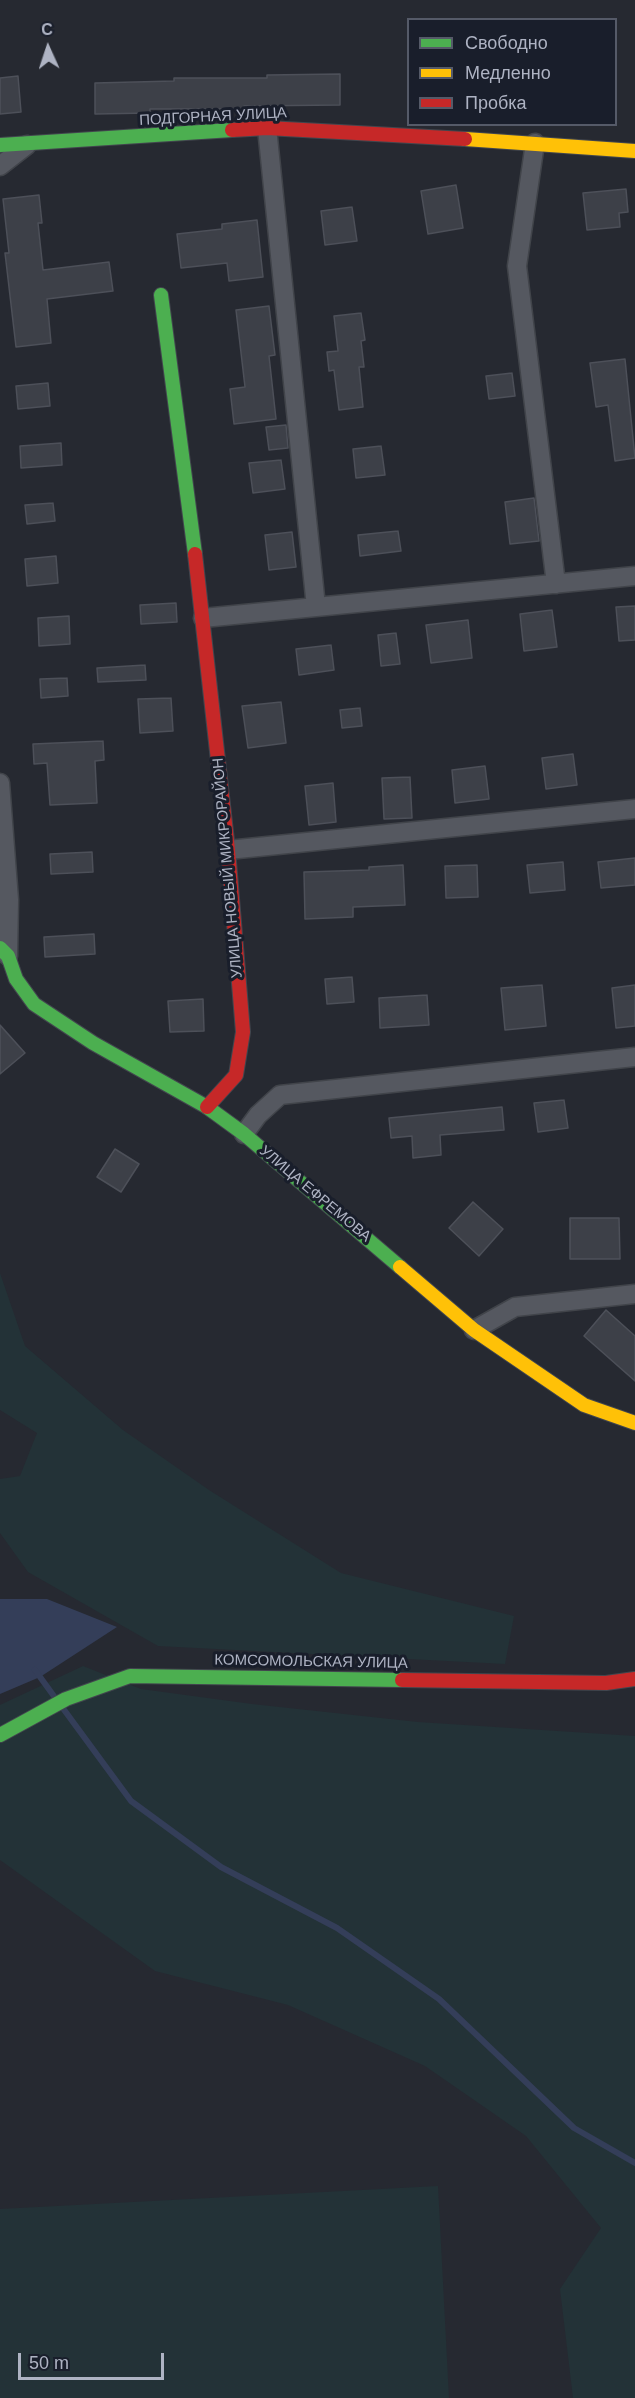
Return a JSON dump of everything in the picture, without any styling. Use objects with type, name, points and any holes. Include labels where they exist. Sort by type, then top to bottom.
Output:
[{"type":"street","name":"ПОДГОРНАЯ УЛИЦА","points":[[0,146],[267,128],[635,151]]},
{"type":"street","points":[[267,128],[316,607]]},
{"type":"street","points":[[535,143],[517,266],[556,584]]},
{"type":"street","points":[[0,166],[27,145]]},
{"type":"street","name":"УЛИЦА НОВЫЙ МИКРОРАЙОН","points":[[160,295],[203,618],[228,850],[243,1032],[236,1075],[207,1107]]},
{"type":"street","points":[[203,618],[635,576]]},
{"type":"street","name":"УЛИЦА ЕФРЕМОВА","points":[[0,783],[9,900],[4,952],[16,979],[34,1004],[93,1043],[207,1107],[244,1134],[474,1330],[584,1405],[635,1423]]},
{"type":"street","points":[[228,850],[635,808]]},
{"type":"street","points":[[244,1134],[258,1115],[280,1095],[635,1057]]},
{"type":"street","points":[[474,1330],[515,1307],[635,1294]]},
{"type":"street","name":"КОМСОМОЛЬСКАЯ УЛИЦА","points":[[0,1736],[66,1699],[130,1676],[606,1683],[635,1679]]},
{"type":"shaded area","points":[[0,1273],[25,1346],[123,1430],[209,1490],[341,1573],[514,1616],[505,1664],[158,1646],[28,1572],[0,1533],[0,1479],[20,1476],[37,1433],[0,1410]]},
{"type":"shaded area","points":[[83,1666],[141,1689],[252,1704],[418,1722],[635,1736],[635,2398],[573,2398],[560,2289],[601,2228],[526,2136],[425,2066],[288,2005],[155,1971],[0,1860],[0,1705]]},
{"type":"shaded area","points":[[438,2186],[449,2398],[0,2398],[0,2209]]},
{"type":"water","points":[[0,1599],[47,1599],[117,1627],[40,1677],[0,1694]]},
{"type":"building","points":[[340,74],[340,105],[244,106],[244,109],[150,109],[150,113],[95,114],[95,83],[174,81],[174,78],[267,78],[267,75]]},
{"type":"building","points":[[18,76],[21,112],[0,114],[0,78]]},
{"type":"building","points":[[456,185],[463,228],[428,234],[421,191]]},
{"type":"building","points":[[626,189],[628,212],[619,213],[620,227],[587,230],[583,193]]},
{"type":"building","points":[[39,195],[42,223],[38,223],[43,270],[109,262],[113,291],[47,299],[51,343],[16,347],[5,253],[9,253],[3,199]]},
{"type":"building","points":[[352,207],[357,241],[325,245],[321,211]]},
{"type":"building","points":[[257,220],[263,277],[229,281],[227,263],[181,268],[177,234],[222,229],[222,224]]},
{"type":"building","points":[[269,306],[275,355],[269,356],[276,419],[234,424],[230,389],[245,387],[236,310]]},
{"type":"building","points":[[361,313],[365,340],[361,341],[364,367],[359,367],[363,407],[339,410],[334,370],[329,371],[327,352],[338,351],[334,316]]},
{"type":"building","points":[[625,359],[635,458],[615,461],[608,405],[596,407],[590,363]]},
{"type":"building","points":[[512,373],[515,396],[489,399],[486,376]]},
{"type":"building","points":[[48,383],[50,406],[18,409],[16,386]]},
{"type":"building","points":[[286,425],[288,448],[269,450],[266,427]]},
{"type":"building","points":[[61,443],[62,465],[21,468],[20,446]]},
{"type":"building","points":[[381,446],[385,475],[356,478],[353,449]]},
{"type":"building","points":[[281,460],[285,489],[253,493],[249,463]]},
{"type":"building","points":[[534,498],[539,541],[510,544],[505,502]]},
{"type":"building","points":[[53,503],[55,521],[27,524],[25,505]]},
{"type":"building","points":[[398,531],[401,551],[360,556],[358,535]]},
{"type":"building","points":[[292,532],[296,567],[269,570],[265,535]]},
{"type":"building","points":[[56,556],[58,583],[27,586],[25,559]]},
{"type":"building","points":[[176,603],[177,622],[141,624],[140,605]]},
{"type":"building","points":[[635,606],[635,640],[619,641],[616,607]]},
{"type":"building","points":[[552,610],[557,647],[524,651],[520,614]]},
{"type":"building","points":[[69,616],[70,644],[39,646],[38,618]]},
{"type":"building","points":[[468,620],[472,658],[431,663],[426,625]]},
{"type":"building","points":[[396,633],[400,664],[381,666],[378,635]]},
{"type":"building","points":[[331,645],[334,670],[299,675],[296,649]]},
{"type":"building","points":[[145,665],[146,680],[98,682],[97,668]]},
{"type":"building","points":[[67,678],[68,696],[41,698],[40,679]]},
{"type":"building","points":[[171,698],[173,731],[140,733],[138,699]]},
{"type":"building","points":[[281,702],[286,743],[248,748],[242,706]]},
{"type":"building","points":[[360,708],[362,726],[342,728],[340,710]]},
{"type":"building","points":[[103,741],[104,760],[95,761],[97,803],[50,805],[47,763],[34,764],[33,744]]},
{"type":"building","points":[[573,754],[577,785],[546,789],[542,758]]},
{"type":"building","points":[[485,766],[489,799],[455,803],[452,770]]},
{"type":"building","points":[[410,777],[412,818],[384,819],[382,778]]},
{"type":"building","points":[[333,783],[336,822],[309,825],[305,786]]},
{"type":"building","points":[[92,852],[93,872],[51,874],[50,854]]},
{"type":"building","points":[[635,858],[635,885],[601,888],[598,862]]},
{"type":"building","points":[[563,862],[565,890],[530,893],[527,865]]},
{"type":"building","points":[[403,865],[405,905],[353,907],[353,917],[305,919],[304,872],[369,870],[369,867]]},
{"type":"building","points":[[477,865],[478,897],[446,898],[445,866]]},
{"type":"building","points":[[94,934],[95,954],[45,957],[44,937]]},
{"type":"building","points":[[352,977],[354,1002],[327,1004],[325,979]]},
{"type":"building","points":[[542,985],[546,1026],[505,1030],[501,988]]},
{"type":"building","points":[[635,985],[635,1026],[616,1028],[612,988]]},
{"type":"building","points":[[427,995],[429,1025],[380,1028],[379,998]]},
{"type":"building","points":[[203,999],[204,1031],[170,1032],[168,1001]]},
{"type":"building","points":[[0,1025],[25,1053],[0,1074]]},
{"type":"building","points":[[564,1100],[568,1128],[538,1132],[534,1103]]},
{"type":"building","points":[[502,1107],[504,1130],[440,1135],[441,1155],[413,1158],[412,1136],[391,1138],[389,1118]]},
{"type":"building","points":[[115,1149],[139,1164],[121,1192],[97,1177]]},
{"type":"building","points":[[473,1202],[503,1229],[479,1256],[449,1228]]},
{"type":"building","points":[[570,1218],[619,1218],[620,1259],[570,1259]]},
{"type":"building","points":[[606,1310],[635,1336],[635,1381],[584,1336]]},
{"type":"waterway","points":[[35,1670],[56,1699]]},
{"type":"waterway","points":[[62,1707],[131,1801],[221,1867],[337,1928],[439,1999],[574,2128],[635,2163]]},
{"type":"traffic: fast","points":[[0,145],[232,130]]},
{"type":"traffic: fast","points":[[161,295],[195,554]]},
{"type":"traffic: fast","points":[[0,948],[8,956],[16,979],[34,1004],[93,1043],[207,1107],[244,1134],[400,1267]]},
{"type":"traffic: fast","points":[[0,1735],[66,1699],[130,1676],[402,1680]]},
{"type":"traffic: slow","points":[[465,139],[635,151]]},
{"type":"traffic: slow","points":[[400,1267],[474,1330],[584,1405],[635,1423]]},
{"type":"traffic: jam","points":[[232,130],[267,128],[465,139]]},
{"type":"traffic: jam","points":[[195,554],[228,850],[243,1032],[236,1075],[207,1107]]},
{"type":"traffic: jam","points":[[402,1680],[606,1683],[635,1679]]}]
